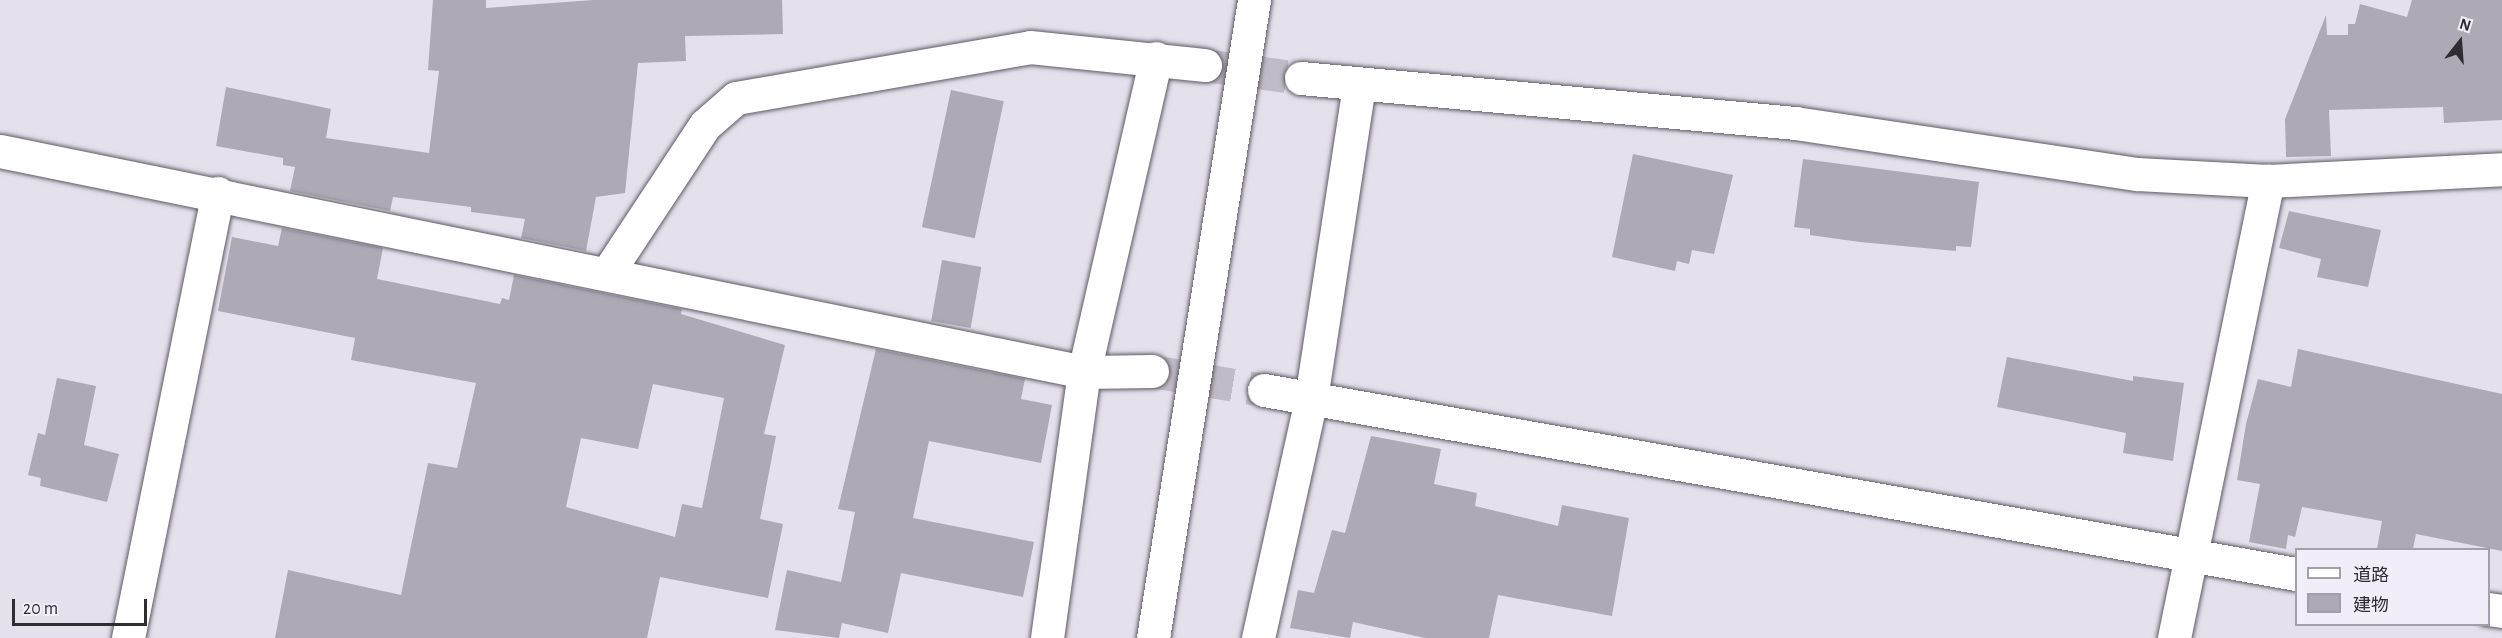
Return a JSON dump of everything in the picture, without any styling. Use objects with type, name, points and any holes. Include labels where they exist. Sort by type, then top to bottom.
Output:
[{"type":"street","points":[[1153,638],[1254,0]]},
{"type":"street","points":[[608,272],[705,125],[736,98],[1030,47],[1156,58],[1205,65]]},
{"type":"street","points":[[1047,638],[1084,372],[1156,58]]},
{"type":"street","points":[[1301,78],[1359,84],[1426,86],[1795,123],[2040,164],[2268,181],[2502,169]]},
{"type":"street","points":[[1258,638],[1311,399],[1359,84]]},
{"type":"street","points":[[0,151],[218,193],[403,236],[608,272],[1084,372],[1152,371]]},
{"type":"street","points":[[2174,638],[2268,181]]},
{"type":"street","points":[[128,638],[218,193]]},
{"type":"street","points":[[1264,390],[2295,574]]},
{"type":"building","points":[[433,0],[486,0],[486,8],[593,0],[782,0],[783,34],[685,36],[686,61],[638,63],[625,193],[596,197],[586,251],[521,238],[525,219],[471,212],[471,207],[393,197],[390,211],[290,191],[295,167],[283,165],[283,158],[216,146],[226,87],[331,109],[326,138],[429,153],[439,71],[428,70]]},
{"type":"building","points":[[2412,0],[2502,0],[2502,120],[2444,123],[2443,107],[2329,110],[2331,156],[2286,157],[2285,119],[2326,15],[2327,35],[2348,35],[2348,24],[2355,24],[2360,4],[2407,17]]},
{"type":"building","points":[[951,90],[1004,101],[975,238],[922,227]]},
{"type":"building","points":[[1633,154],[1733,175],[1714,254],[1692,250],[1689,264],[1677,261],[1675,271],[1612,257]]},
{"type":"building","points":[[1803,159],[1979,182],[1971,247],[1956,246],[1956,251],[1860,242],[1810,235],[1810,229],[1794,227]]},
{"type":"building","points":[[2289,211],[2381,230],[2368,287],[2317,277],[2321,259],[2279,248]]},
{"type":"building","points":[[282,228],[383,248],[377,279],[500,304],[502,298],[509,300],[514,275],[682,309],[681,314],[785,345],[764,434],[776,436],[760,519],[783,524],[768,598],[660,577],[647,638],[275,638],[288,570],[401,595],[428,463],[457,468],[476,383],[351,360],[355,338],[218,311],[232,237],[278,246]],"holes":[[[653,384],[724,398],[702,508],[682,504],[675,537],[566,507],[581,438],[638,449]]]},
{"type":"building","points":[[942,260],[981,267],[971,328],[931,321]]},
{"type":"building","points":[[876,349],[1025,379],[1021,399],[1052,405],[1041,463],[929,441],[913,518],[1034,542],[1023,597],[901,573],[888,633],[842,623],[839,638],[775,630],[787,570],[841,582],[855,512],[838,509]]},
{"type":"building","points":[[2298,349],[2502,394],[2502,551],[2416,534],[2413,548],[2377,548],[2382,521],[2302,507],[2295,537],[2288,535],[2286,549],[2249,542],[2260,484],[2237,480],[2246,424],[2258,379],[2291,387]]},
{"type":"building","points":[[2007,357],[2133,381],[2133,376],[2184,383],[2173,461],[2123,453],[2126,433],[1997,407]]},
{"type":"building","points":[[57,378],[96,386],[84,445],[119,454],[107,502],[40,486],[41,478],[28,475],[38,433],[45,435]]},
{"type":"building","points":[[1371,436],[1441,449],[1434,484],[1477,493],[1475,506],[1558,526],[1562,505],[1629,518],[1612,616],[1498,595],[1489,638],[1425,638],[1353,622],[1350,638],[1290,628],[1298,590],[1314,593],[1332,530],[1345,533]]},
{"type":"tunnel","points":[[1205,65],[1301,78]]},
{"type":"tunnel","points":[[1152,371],[1264,390]]}]
